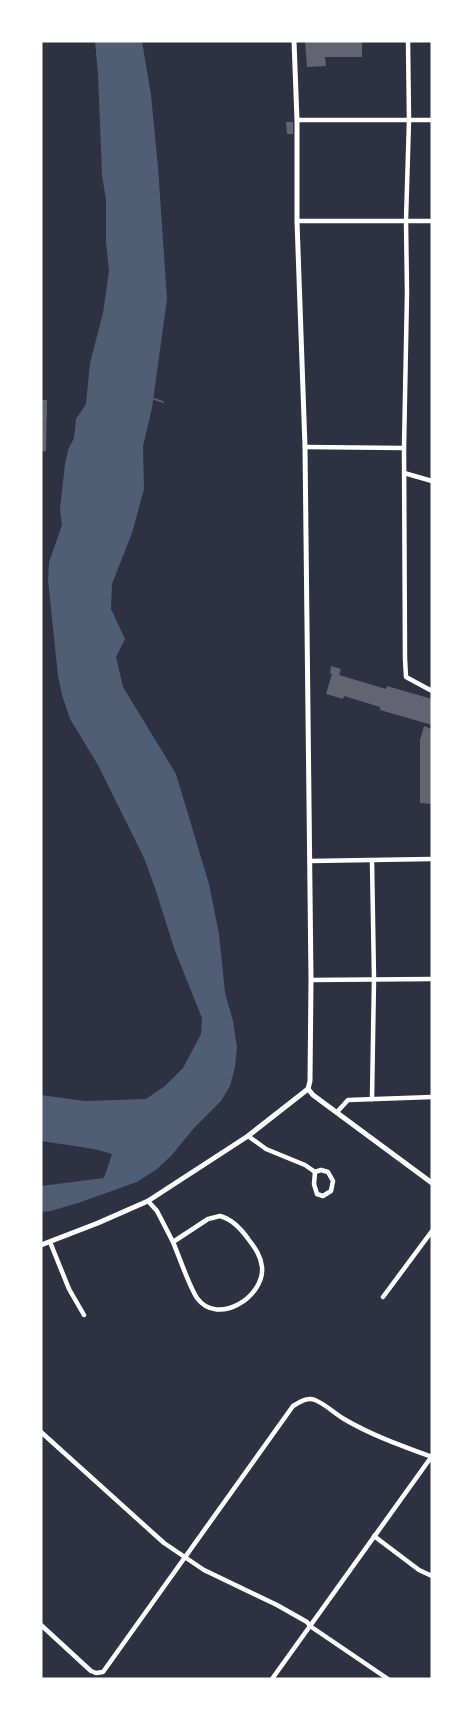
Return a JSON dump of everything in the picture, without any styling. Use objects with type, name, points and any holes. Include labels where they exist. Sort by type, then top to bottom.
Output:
[{"type":"street","points":[[41,1245],[148,1201],[248,1136],[308,1089],[310,1081],[311,980],[305,447],[297,221],[297,120],[294,41]]},
{"type":"street","points":[[408,41],[409,120],[404,448],[406,678],[432,691]]},
{"type":"street","points":[[297,120],[432,120]]},
{"type":"street","points":[[297,221],[432,221]]},
{"type":"street","points":[[305,447],[404,448]]},
{"type":"street","points":[[404,473],[432,481]]},
{"type":"street","points":[[310,861],[432,859]]},
{"type":"street","points":[[372,861],[374,979],[372,1099]]},
{"type":"street","points":[[311,980],[432,979]]},
{"type":"street","points":[[308,1089],[313,1095],[432,1183]]},
{"type":"street","points":[[337,1112],[348,1100],[432,1097]]},
{"type":"street","points":[[248,1136],[266,1149],[305,1165],[314,1172]]},
{"type":"street","points":[[321,1170],[331,1175],[333,1185],[331,1191],[326,1195],[317,1194],[313,1178],[314,1172],[321,1170]]},
{"type":"street","points":[[148,1201],[157,1211],[173,1242],[197,1298],[205,1305],[210,1308],[225,1310],[236,1306],[256,1288],[261,1279],[262,1268],[257,1252],[244,1234],[226,1218],[214,1217],[208,1219],[173,1242]]},
{"type":"street","points":[[382,1297],[432,1231]]},
{"type":"street","points":[[50,1242],[69,1289],[84,1315]]},
{"type":"street","points":[[41,1625],[92,1671],[99,1673],[105,1669],[293,1406],[308,1399],[315,1400],[344,1419],[380,1437],[432,1457],[272,1679]]},
{"type":"street","points":[[41,1432],[164,1543],[204,1570],[277,1605],[307,1622],[310,1626],[388,1679]]},
{"type":"street","points":[[374,1536],[419,1570],[432,1576]]},
{"type":"water","points":[[95,41],[142,41],[151,95],[158,167],[167,299],[152,408],[143,446],[144,489],[132,533],[112,584],[111,609],[125,639],[116,657],[123,687],[176,774],[209,884],[219,934],[225,993],[233,1021],[237,1047],[235,1067],[230,1086],[221,1101],[157,1169],[137,1182],[78,1203],[41,1212],[41,1186],[104,1178],[112,1154],[94,1149],[41,1141],[41,1095],[85,1101],[146,1099],[165,1086],[183,1068],[201,1034],[202,1018],[174,948],[144,858],[98,765],[70,719],[58,676],[48,580],[49,562],[62,525],[60,509],[65,464],[68,450],[74,438],[76,419],[86,404],[90,363],[103,313],[109,271]]},
{"type":"building","points":[[305,41],[362,41],[362,57],[325,57],[326,66],[307,67]]},
{"type":"building","points":[[286,122],[293,122],[293,134],[287,134]]},
{"type":"building","points":[[41,400],[47,400],[46,451],[41,452]]},
{"type":"building","points":[[331,666],[341,669],[339,675],[386,689],[387,686],[432,699],[432,725],[380,710],[380,707],[344,696],[343,699],[326,694],[332,674],[330,673]]},
{"type":"building","points":[[424,726],[432,729],[432,804],[420,803],[420,740]]},
{"type":"waterway","points":[[154,399],[163,402]]}]
